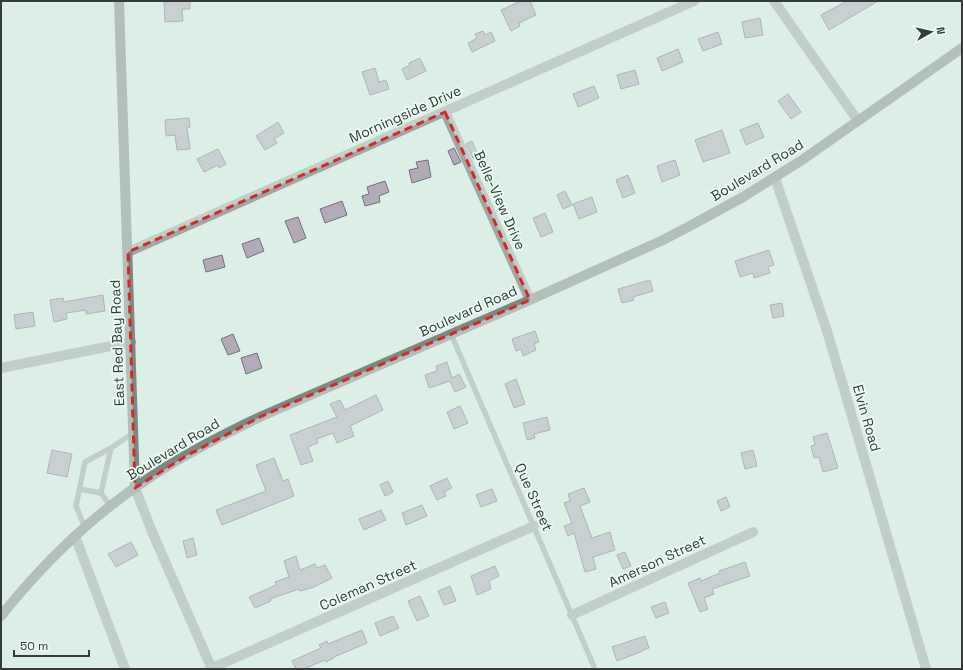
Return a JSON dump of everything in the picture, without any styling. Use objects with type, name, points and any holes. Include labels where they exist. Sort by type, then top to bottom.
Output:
[{"type":"street","name":"East Red Bay Road","points":[[119,1],[135,488],[153,534],[212,668]]},
{"type":"street","name":"Morningside Drive","points":[[128,252],[694,1]]},
{"type":"street","points":[[774,1],[858,121]]},
{"type":"street","name":"Boulevard Road","points":[[1,616],[20,592],[76,536],[135,488],[155,474],[226,433],[661,241],[775,178],[962,48]]},
{"type":"street","name":"Belle-View Drive","points":[[445,112],[530,300]]},
{"type":"street","name":"Elvin Road","points":[[775,178],[827,331],[926,669]]},
{"type":"street","points":[[1,368],[131,342]]},
{"type":"street","name":"Coleman Street","points":[[212,668],[534,526]]},
{"type":"street","name":"Amerson Street","points":[[572,615],[753,532]]},
{"type":"street","points":[[76,536],[125,669]]},
{"type":"lane","name":"Que Street","points":[[451,334],[595,669]]},
{"type":"lane","points":[[85,528],[76,506],[85,462],[134,433]]},
{"type":"lane","points":[[101,493],[111,448]]},
{"type":"lane","points":[[80,489],[101,493],[111,507]]},
{"type":"highlighted area","points":[[445,112],[530,300],[262,416],[186,456],[135,488],[128,252]]},
{"type":"building","points":[[190,1],[190,9],[182,9],[183,21],[165,22],[164,2]]},
{"type":"building","points":[[521,1],[530,1],[536,15],[519,23],[520,26],[511,31],[501,10]]},
{"type":"building","points":[[847,1],[878,1],[829,30],[821,15]]},
{"type":"building","points":[[760,18],[763,35],[745,38],[742,22]]},
{"type":"building","points":[[483,31],[485,35],[491,32],[495,41],[472,52],[468,43],[477,38],[475,34]]},
{"type":"building","points":[[718,32],[722,44],[703,51],[698,39]]},
{"type":"building","points":[[678,49],[683,62],[662,71],[657,58]]},
{"type":"building","points":[[420,58],[426,71],[407,80],[402,69],[410,65],[409,63]]},
{"type":"building","points":[[375,68],[379,82],[386,80],[389,89],[370,95],[362,72]]},
{"type":"building","points":[[635,70],[639,84],[621,89],[617,75]]},
{"type":"building","points":[[594,86],[599,98],[578,107],[573,94]]},
{"type":"building","points":[[788,94],[801,112],[791,119],[778,101]]},
{"type":"building","points":[[189,118],[190,127],[187,128],[190,149],[177,150],[175,135],[166,136],[165,120]]},
{"type":"building","points":[[278,122],[284,133],[274,139],[277,143],[265,150],[256,136]]},
{"type":"building","points":[[758,123],[764,137],[746,145],[740,130]]},
{"type":"building","points":[[722,130],[730,153],[703,162],[695,140]]},
{"type":"building","points":[[472,141],[478,156],[473,158],[466,144]]},
{"type":"building","points":[[454,148],[461,162],[454,165],[448,151]]},
{"type":"building","points":[[218,149],[226,164],[219,168],[218,165],[204,172],[197,159]]},
{"type":"building","points":[[428,160],[431,177],[412,183],[409,170],[418,168],[416,162]]},
{"type":"building","points":[[675,160],[680,175],[662,182],[657,166]]},
{"type":"building","points":[[628,175],[635,193],[623,198],[616,180]]},
{"type":"building","points":[[385,181],[389,192],[379,196],[380,202],[365,206],[362,196],[369,194],[367,187]]},
{"type":"building","points":[[565,191],[572,205],[563,209],[557,195]]},
{"type":"building","points":[[592,197],[597,212],[579,219],[573,204]]},
{"type":"building","points":[[342,201],[347,215],[325,223],[320,209]]},
{"type":"building","points":[[545,213],[553,232],[541,237],[533,218]]},
{"type":"building","points":[[298,217],[306,238],[294,243],[285,221]]},
{"type":"building","points":[[259,238],[264,251],[247,258],[242,244]]},
{"type":"building","points":[[769,250],[774,265],[768,267],[770,273],[754,278],[753,273],[740,277],[735,261]]},
{"type":"building","points":[[222,255],[225,267],[206,272],[203,260]]},
{"type":"building","points":[[650,280],[653,291],[633,297],[634,300],[622,303],[618,289]]},
{"type":"building","points":[[103,295],[105,311],[86,314],[86,310],[66,313],[67,319],[54,322],[50,300],[63,298],[64,302]]},
{"type":"building","points":[[782,303],[784,316],[773,318],[770,305]]},
{"type":"building","points":[[33,312],[35,326],[16,329],[14,315]]},
{"type":"building","points":[[535,331],[539,342],[534,344],[536,350],[523,356],[521,349],[516,351],[512,339]]},
{"type":"building","points":[[233,334],[240,351],[228,355],[221,339]]},
{"type":"building","points":[[257,353],[262,368],[246,374],[241,358]]},
{"type":"building","points":[[447,362],[452,378],[459,374],[466,387],[455,392],[450,381],[429,388],[425,375],[437,371],[436,366]]},
{"type":"building","points":[[516,379],[525,404],[514,408],[505,384]]},
{"type":"building","points":[[376,395],[383,410],[350,426],[354,436],[337,443],[333,433],[317,439],[318,443],[308,447],[313,461],[301,465],[290,435],[337,417],[330,404],[340,400],[345,410]]},
{"type":"building","points":[[460,406],[468,423],[454,429],[447,412]]},
{"type":"building","points":[[547,417],[550,430],[534,434],[535,438],[527,440],[523,423]]},
{"type":"building","points":[[827,433],[838,468],[823,472],[819,457],[814,458],[811,446],[815,445],[813,437]]},
{"type":"building","points":[[52,450],[72,454],[67,477],[47,473]]},
{"type":"building","points":[[753,450],[757,466],[745,469],[741,453]]},
{"type":"building","points":[[274,458],[283,481],[288,479],[294,496],[222,525],[216,510],[266,491],[256,465]]},
{"type":"building","points":[[447,478],[452,488],[444,492],[446,496],[437,500],[430,486]]},
{"type":"building","points":[[388,481],[393,492],[385,496],[380,485]]},
{"type":"building","points":[[584,488],[590,502],[580,506],[592,538],[610,532],[615,550],[593,557],[596,569],[585,572],[574,533],[568,536],[564,526],[572,523],[564,503],[570,501],[568,494]]},
{"type":"building","points":[[492,489],[497,501],[481,507],[476,495]]},
{"type":"building","points":[[726,497],[730,507],[721,511],[717,501]]},
{"type":"building","points":[[422,505],[427,516],[406,525],[402,513]]},
{"type":"building","points":[[381,510],[386,520],[364,530],[359,519]]},
{"type":"building","points":[[193,538],[197,555],[187,558],[183,541]]},
{"type":"building","points":[[131,542],[138,555],[116,567],[108,554]]},
{"type":"building","points":[[625,552],[631,566],[623,569],[617,555]]},
{"type":"building","points":[[296,556],[300,570],[315,564],[317,568],[325,565],[332,578],[314,587],[300,591],[299,589],[270,599],[271,601],[255,608],[249,597],[276,585],[275,582],[289,577],[284,561]]},
{"type":"building","points":[[745,562],[750,576],[712,589],[714,594],[704,598],[708,609],[700,612],[688,583],[700,578],[701,581],[720,573],[719,571]]},
{"type":"building","points":[[495,566],[499,576],[489,581],[491,589],[477,595],[471,576]]},
{"type":"building","points":[[450,586],[456,601],[444,605],[438,591]]},
{"type":"building","points":[[420,596],[429,616],[417,621],[408,601]]},
{"type":"building","points":[[665,602],[669,613],[656,618],[651,607]]},
{"type":"building","points":[[393,616],[399,628],[380,636],[375,623]]},
{"type":"building","points":[[362,630],[367,643],[326,662],[325,660],[304,669],[296,669],[292,661],[321,648],[319,645],[327,641],[328,644]]},
{"type":"building","points":[[645,636],[649,648],[617,661],[612,647]]}]
